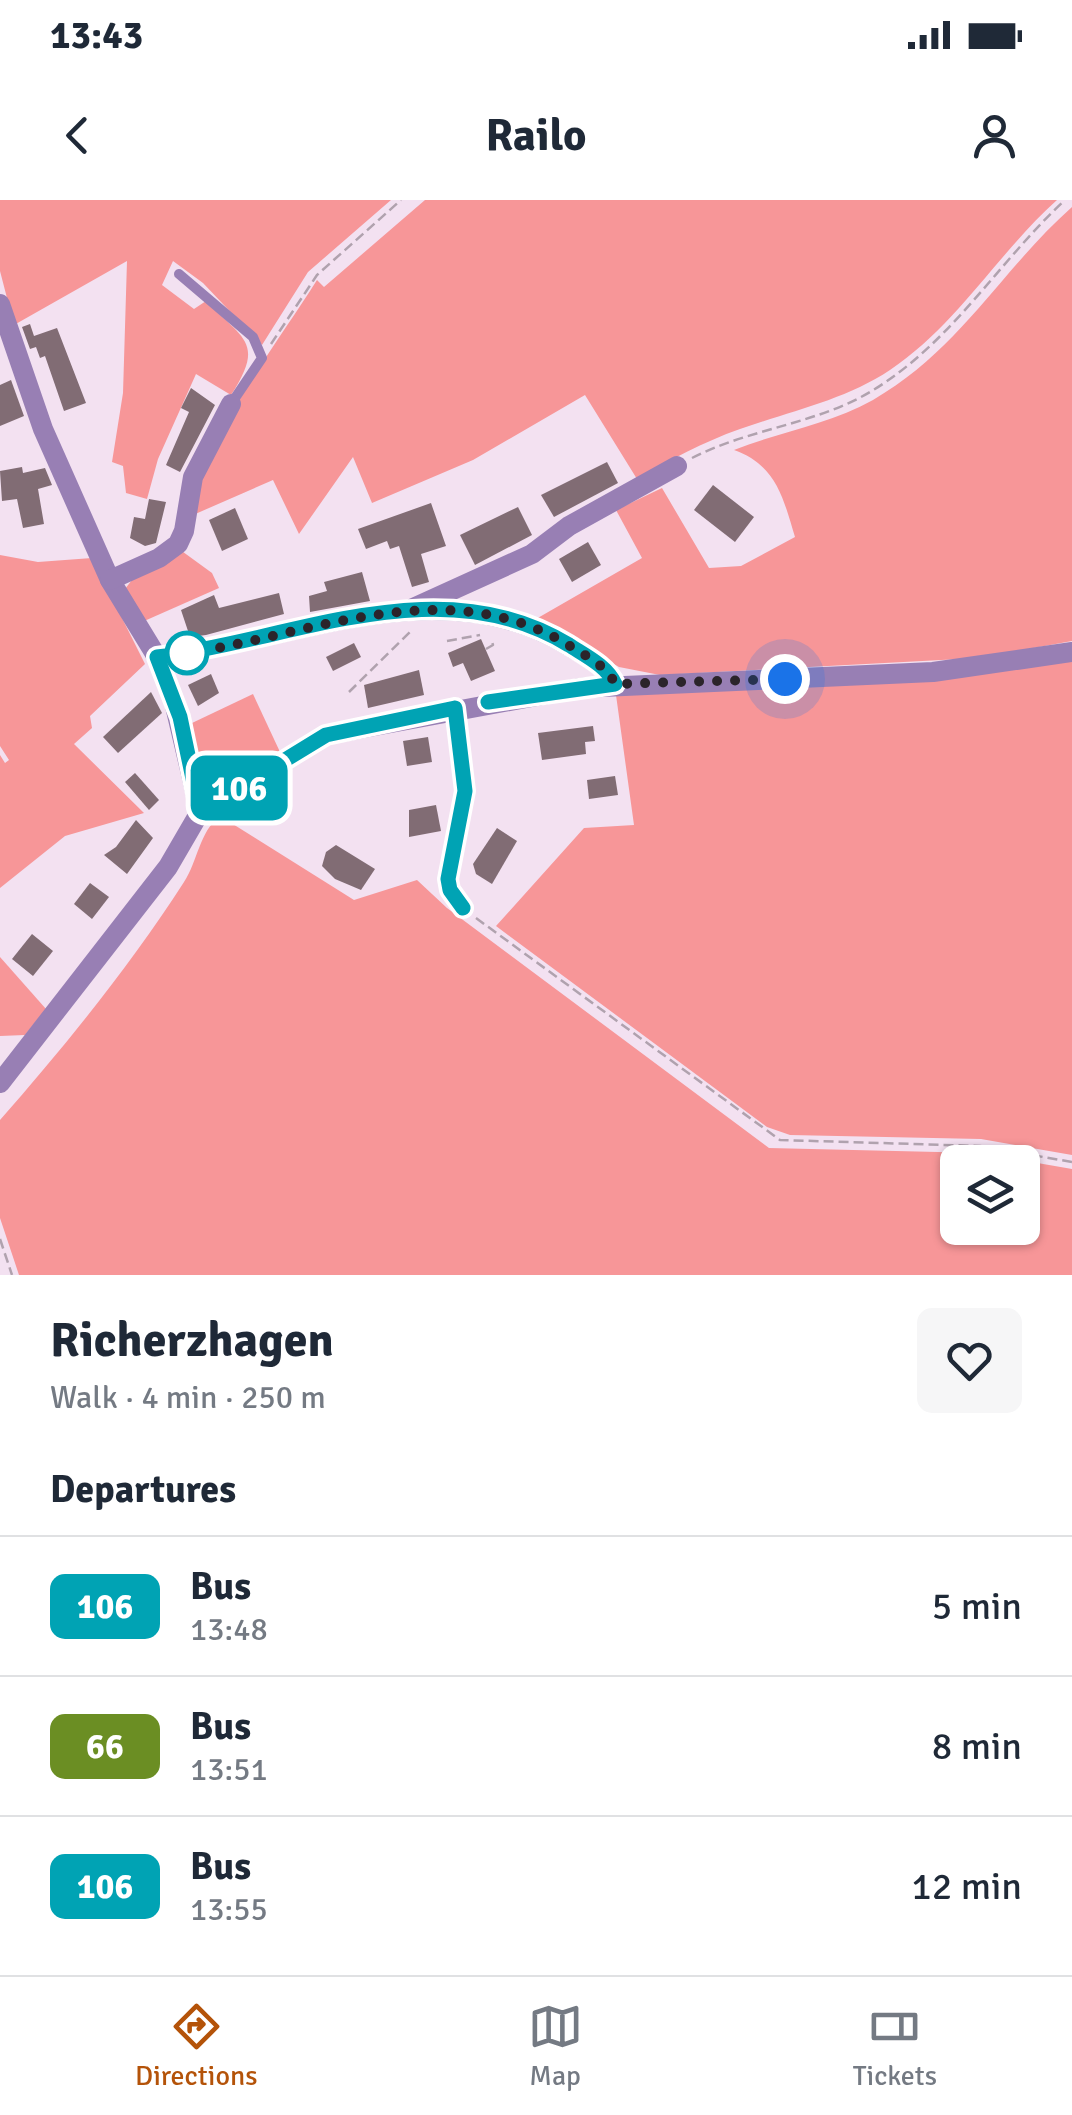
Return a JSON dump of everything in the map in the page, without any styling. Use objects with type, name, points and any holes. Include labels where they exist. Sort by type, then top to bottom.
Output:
[{"type":"street","points":[[0,304],[43,429],[110,580],[157,657],[180,717],[200,812]]},
{"type":"street","points":[[110,580],[159,558],[178,544],[193,478],[231,404]]},
{"type":"street","points":[[407,610],[532,554],[570,526],[677,466]]},
{"type":"street","points":[[157,657],[348,617],[407,610],[466,610],[519,620],[596,662],[615,684]]},
{"type":"street","points":[[0,1083],[168,867],[200,812],[326,735],[455,708],[615,684],[933,672],[1072,652]]},
{"type":"street","points":[[455,708],[465,791],[448,879],[450,890],[463,908]]},
{"type":"lane","points":[[179,274],[252,337],[262,358],[231,404]]},
{"type":"path","points":[[262,358],[317,275],[401,200]]},
{"type":"path","points":[[677,466],[742,438],[831,409],[898,374],[964,314],[1038,225],[1064,200]]},
{"type":"path","points":[[350,692],[430,611]]},
{"type":"path","points":[[448,641],[489,635],[493,646],[486,650]]},
{"type":"path","points":[[463,908],[770,1136],[792,1142],[980,1146],[1072,1162]]},
{"type":"path","points":[[0,1239],[12,1275]]},
{"type":"shaded area","points":[[0,200],[391,200],[308,272],[262,345],[203,283],[173,261],[162,285],[194,309],[206,301],[240,334],[248,352],[247,363],[231,395],[196,374],[158,459],[147,499],[126,493],[123,466],[112,462],[123,393],[127,261],[14,325],[0,271]]},
{"type":"shaded area","points":[[425,200],[1057,200],[936,332],[890,370],[836,397],[713,440],[637,479],[585,395],[473,460],[372,503],[353,457],[299,534],[273,480],[193,515],[211,454],[226,424],[317,280],[324,287]]},
{"type":"shaded area","points":[[1072,207],[1072,641],[979,658],[660,675],[619,667],[536,619],[642,558],[616,510],[662,488],[709,568],[741,566],[795,537],[782,496],[769,474],[760,464],[734,450],[839,415],[904,380],[956,333]]},
{"type":"shaded area","points":[[179,549],[212,573],[219,588],[142,622],[125,589],[135,576]]},
{"type":"shaded area","points":[[0,555],[38,562],[92,558],[145,664],[90,716],[92,728],[74,744],[144,813],[65,836],[0,888],[0,755],[5,763],[9,760],[0,746]]},
{"type":"shaded area","points":[[1072,658],[1072,1155],[1040,1149],[1040,1145],[981,1139],[790,1135],[767,1127],[496,926],[584,828],[634,825],[616,695]]},
{"type":"shaded area","points":[[253,694],[280,752],[222,787],[211,788],[197,758],[192,723]]},
{"type":"shaded area","points":[[220,816],[354,900],[417,880],[447,908],[769,1148],[940,1152],[940,1245],[1040,1245],[1040,1163],[1072,1169],[1072,1275],[19,1275],[0,1218],[0,1120],[142,944],[184,882],[203,838]]},
{"type":"shaded area","points":[[0,957],[46,1009],[25,1035],[0,1036]]},
{"type":"building","points":[[30,324],[34,336],[57,328],[86,403],[64,411],[45,356],[40,358],[36,347],[30,349],[22,327]]},
{"type":"building","points":[[11,380],[24,416],[0,426],[0,385]]},
{"type":"building","points":[[191,388],[215,405],[180,472],[166,465],[189,412],[181,408]]},
{"type":"building","points":[[607,462],[618,483],[554,517],[541,495]]},
{"type":"building","points":[[22,467],[23,473],[45,468],[52,485],[38,489],[44,524],[23,528],[17,499],[2,501],[0,471]]},
{"type":"building","points":[[713,485],[754,517],[735,542],[694,510]]},
{"type":"building","points":[[149,499],[166,502],[156,543],[145,546],[130,538],[134,517],[145,519]]},
{"type":"building","points":[[431,503],[446,546],[421,554],[429,582],[412,587],[399,546],[390,549],[387,541],[366,549],[358,529]]},
{"type":"building","points":[[518,507],[532,535],[475,565],[460,535]]},
{"type":"building","points":[[235,508],[248,539],[222,551],[209,520]]},
{"type":"building","points":[[588,542],[601,565],[572,582],[559,559]]},
{"type":"building","points":[[362,572],[370,601],[310,612],[309,596],[327,591],[324,582]]},
{"type":"building","points":[[279,593],[284,614],[206,635],[190,637],[181,610],[214,595],[219,608]]},
{"type":"building","points":[[481,639],[495,671],[471,681],[463,663],[453,667],[448,653]]},
{"type":"building","points":[[354,643],[361,657],[333,671],[326,657]]},
{"type":"building","points":[[419,670],[424,695],[368,708],[364,685]]},
{"type":"building","points":[[211,674],[219,693],[198,706],[188,685]]},
{"type":"building","points":[[151,692],[162,713],[118,753],[103,737]]},
{"type":"building","points":[[593,726],[595,741],[585,742],[586,754],[542,760],[538,733]]},
{"type":"building","points":[[428,737],[432,762],[407,766],[403,741]]},
{"type":"building","points":[[135,773],[159,800],[149,810],[125,782]]},
{"type":"building","points":[[615,776],[618,795],[589,799],[587,780]]},
{"type":"building","points":[[436,805],[441,831],[409,837],[409,810]]},
{"type":"building","points":[[136,820],[153,838],[127,874],[104,855],[116,847]]},
{"type":"building","points":[[497,828],[517,841],[492,884],[476,874],[473,864]]},
{"type":"building","points":[[336,845],[375,869],[361,890],[335,879],[322,866],[326,852]]},
{"type":"building","points":[[90,883],[109,897],[92,919],[74,904]]},
{"type":"building","points":[[32,934],[53,951],[33,976],[12,959]]},
{"type":"bus line","name":"106","points":[[463,908],[455,900],[448,879],[465,791],[455,708],[326,735],[276,762],[200,812],[189,777],[180,717],[157,657],[197,652],[348,617],[407,610],[466,610],[498,614],[546,632],[596,662],[615,684],[488,702]]},
{"type":"route","points":[[187,653],[177,655],[348,617],[407,610],[466,610],[498,614],[546,632],[596,662],[615,684],[785,679]]}]
